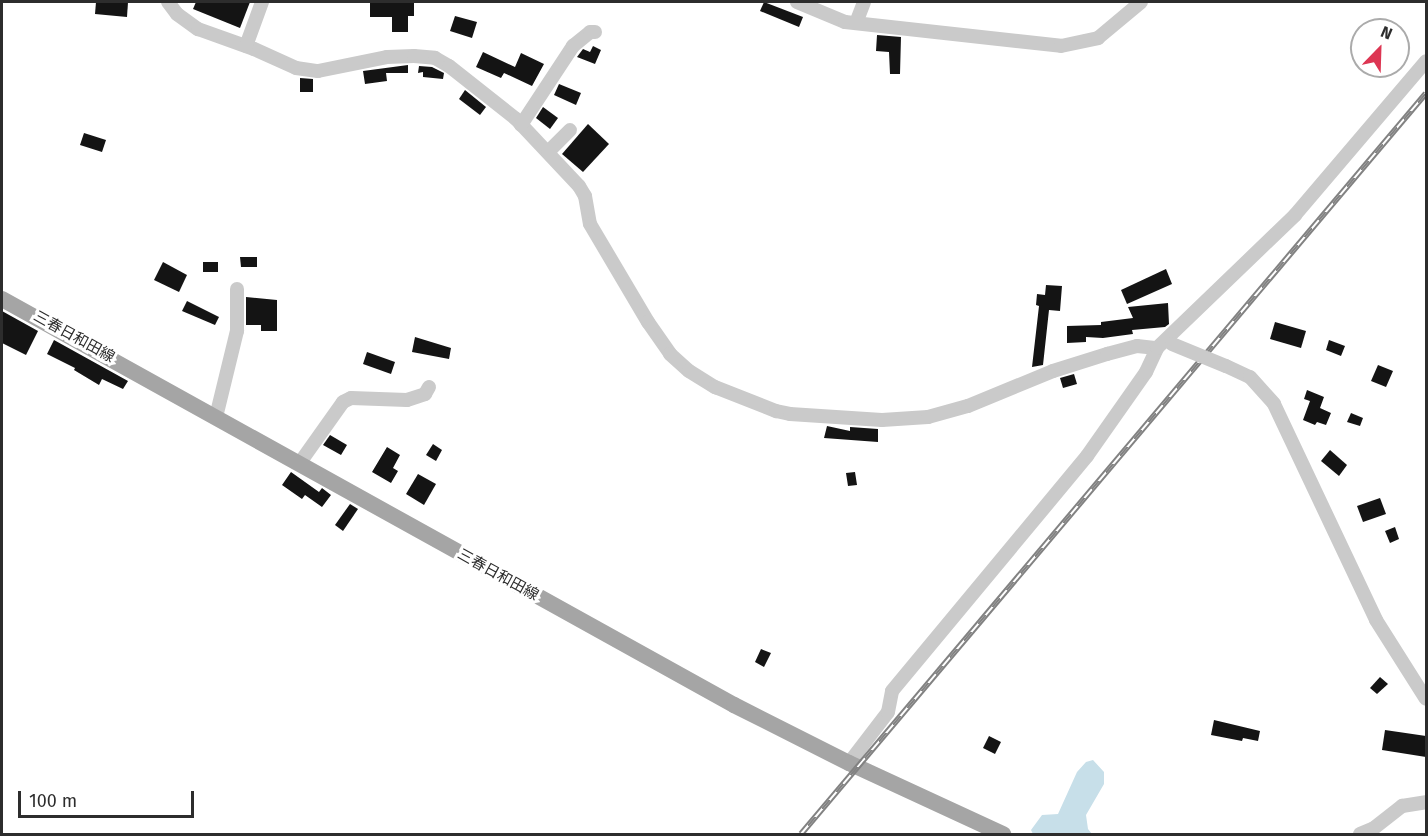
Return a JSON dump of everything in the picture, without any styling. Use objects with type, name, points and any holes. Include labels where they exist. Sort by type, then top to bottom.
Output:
[{"type":"main road","name":"三春日和田線","points":[[2,299],[723,699],[849,764],[1003,834]]},
{"type":"street","points":[[168,2],[177,14],[198,29],[246,46],[296,68],[318,71],[387,57],[435,58],[449,66],[521,124],[583,191],[590,224],[623,276],[648,322],[670,354],[689,371],[715,387],[776,411],[790,414],[882,420],[928,417],[968,406],[1053,371],[1107,354],[1137,346],[1164,344],[1250,377],[1274,404],[1376,620],[1426,699]]},
{"type":"street","points":[[246,46],[262,2]]},
{"type":"street","points":[[856,23],[864,2]]},
{"type":"street","points":[[806,4],[856,23],[1061,46],[1098,38],[1141,2]]},
{"type":"street","points":[[521,124],[573,45],[590,32],[595,32]]},
{"type":"street","points":[[849,764],[888,712],[892,691],[1087,456],[1164,344],[1294,215],[1426,61]]},
{"type":"street","points":[[548,152],[570,130]]},
{"type":"street","points":[[216,417],[237,331],[237,289]]},
{"type":"street","points":[[299,464],[343,402],[351,398],[407,400],[425,394],[429,387]]},
{"type":"street","points":[[1360,834],[1374,828],[1402,806],[1426,802]]},
{"type":"water","points":[[1093,760],[1104,772],[1104,784],[1086,815],[1088,829],[1092,834],[1033,834],[1031,830],[1042,815],[1058,814],[1077,772],[1086,762]]},
{"type":"building","points":[[96,2],[128,2],[127,17],[95,14]]},
{"type":"building","points":[[196,2],[250,2],[240,28],[193,9]]},
{"type":"building","points":[[370,2],[414,3],[414,16],[408,16],[408,32],[392,32],[392,17],[370,17]]},
{"type":"building","points":[[764,2],[803,17],[799,27],[760,11]]},
{"type":"building","points":[[455,16],[477,22],[472,38],[450,31]]},
{"type":"building","points":[[877,35],[901,37],[900,74],[890,74],[889,52],[876,51]]},
{"type":"building","points":[[593,46],[601,50],[595,64],[577,57],[583,49],[590,52]]},
{"type":"building","points":[[483,52],[515,67],[521,53],[544,64],[532,86],[504,73],[501,78],[476,67]]},
{"type":"building","points":[[408,65],[408,73],[386,73],[387,81],[365,84],[363,71]]},
{"type":"building","points":[[419,66],[432,67],[444,73],[443,79],[423,77],[423,72],[418,73]]},
{"type":"building","points":[[300,78],[313,79],[313,92],[300,92]]},
{"type":"building","points":[[559,84],[581,93],[576,105],[554,95]]},
{"type":"building","points":[[465,90],[486,107],[480,115],[459,99]]},
{"type":"building","points":[[543,107],[558,118],[550,129],[536,118]]},
{"type":"building","points":[[588,124],[609,144],[583,172],[562,154]]},
{"type":"building","points":[[84,133],[106,140],[102,152],[80,145]]},
{"type":"building","points":[[240,257],[257,257],[257,267],[241,267]]},
{"type":"building","points":[[163,262],[187,275],[179,292],[154,280]]},
{"type":"building","points":[[203,262],[218,262],[218,272],[203,272]]},
{"type":"building","points":[[1166,269],[1172,284],[1127,304],[1121,290]]},
{"type":"building","points":[[1046,285],[1062,286],[1060,311],[1049,310],[1043,365],[1032,367],[1039,306],[1036,305],[1037,294],[1045,295]]},
{"type":"building","points":[[246,297],[277,300],[277,331],[261,331],[261,325],[246,325]]},
{"type":"building","points":[[187,301],[219,317],[215,325],[182,311]]},
{"type":"building","points":[[1168,303],[1169,324],[1165,327],[1132,330],[1133,334],[1103,338],[1086,337],[1086,342],[1067,343],[1067,326],[1101,325],[1101,322],[1133,318],[1128,307]]},
{"type":"building","points":[[2,311],[38,331],[26,355],[2,343]]},
{"type":"building","points":[[1275,322],[1306,331],[1301,348],[1270,339]]},
{"type":"building","points":[[415,337],[451,348],[449,359],[412,352]]},
{"type":"building","points":[[54,340],[128,381],[123,389],[102,379],[99,385],[74,370],[75,368],[47,354]]},
{"type":"building","points":[[1329,340],[1345,346],[1341,356],[1326,350]]},
{"type":"building","points":[[367,352],[395,362],[391,374],[363,364]]},
{"type":"building","points":[[1378,365],[1393,371],[1386,387],[1371,381]]},
{"type":"building","points":[[1074,374],[1077,384],[1063,388],[1060,378]]},
{"type":"building","points":[[1307,390],[1324,397],[1320,408],[1331,413],[1326,425],[1317,422],[1315,425],[1303,420],[1310,401],[1304,399]]},
{"type":"building","points":[[1351,413],[1363,418],[1360,426],[1347,422]]},
{"type":"building","points":[[827,426],[850,431],[850,427],[878,429],[878,442],[824,438]]},
{"type":"building","points":[[330,435],[347,445],[341,455],[323,445]]},
{"type":"building","points":[[433,444],[442,450],[436,461],[426,455]]},
{"type":"building","points":[[387,447],[400,455],[393,468],[398,471],[391,483],[372,472]]},
{"type":"building","points":[[1330,450],[1347,465],[1339,476],[1321,461]]},
{"type":"building","points":[[291,472],[319,492],[322,488],[331,495],[322,507],[305,495],[302,499],[282,485]]},
{"type":"building","points":[[855,472],[857,485],[848,486],[846,473]]},
{"type":"building","points":[[418,474],[436,484],[424,505],[406,494]]},
{"type":"building","points":[[1380,498],[1386,514],[1363,522],[1357,506]]},
{"type":"building","points":[[350,504],[358,509],[343,531],[335,525]]},
{"type":"building","points":[[1395,527],[1399,539],[1390,543],[1385,531]]},
{"type":"building","points":[[761,649],[771,653],[764,667],[755,662]]},
{"type":"building","points":[[1380,677],[1388,684],[1377,694],[1370,688]]},
{"type":"building","points":[[1214,720],[1260,731],[1258,741],[1243,738],[1242,741],[1211,735]]},
{"type":"building","points":[[1385,730],[1426,736],[1426,757],[1382,750]]},
{"type":"building","points":[[989,736],[1001,742],[995,754],[983,748]]},
{"type":"railway","points":[[801,834],[1426,93]]}]
